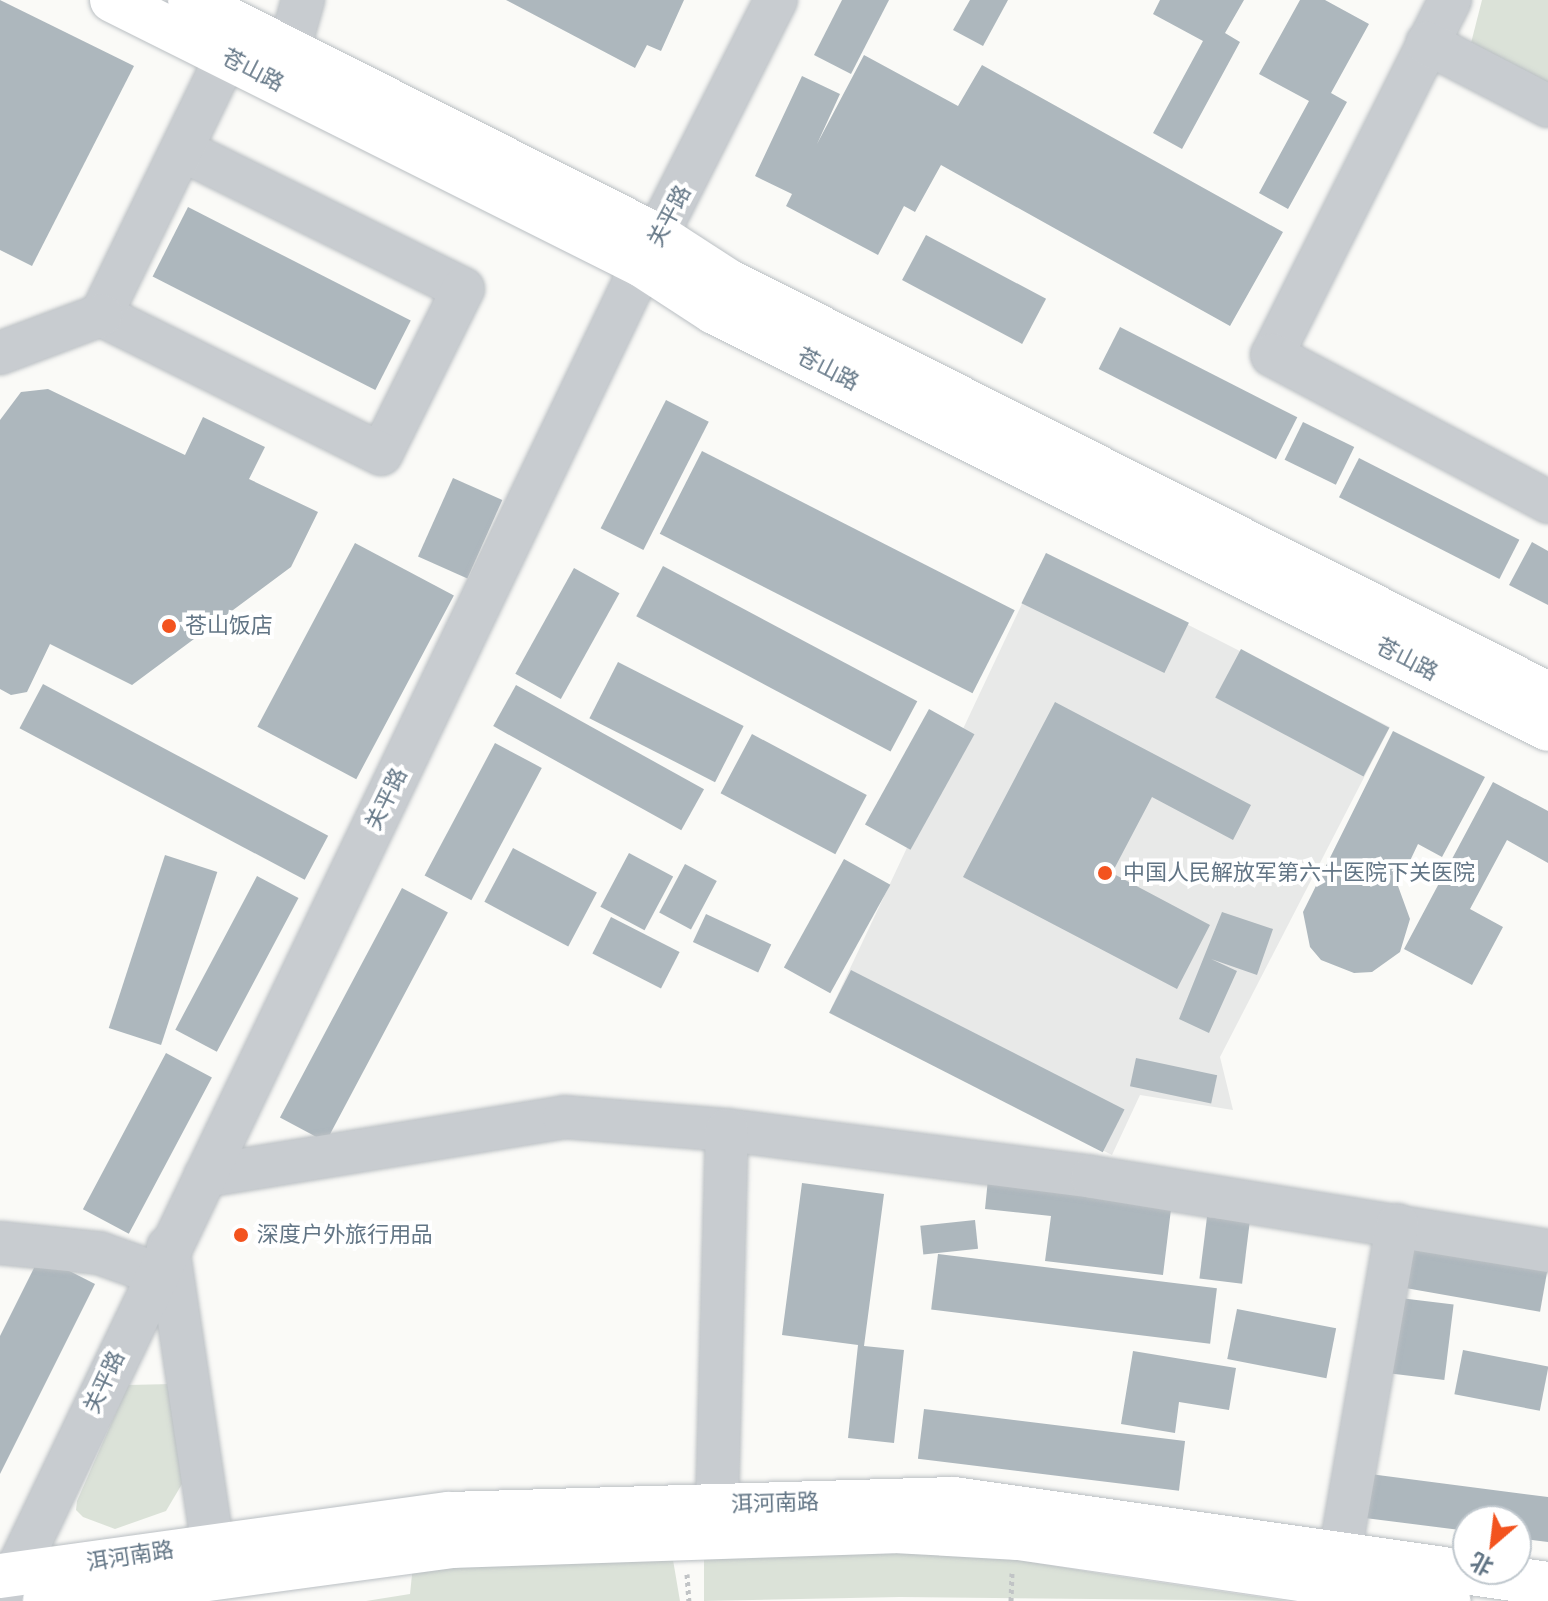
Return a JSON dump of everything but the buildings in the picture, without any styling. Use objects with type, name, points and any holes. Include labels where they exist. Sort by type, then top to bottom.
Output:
[{"type":"main road","name":"苍山路","points":[[112,0],[226,57],[651,251],[728,281],[1548,694]]},
{"type":"main road","name":"苍山路","points":[[190,0],[289,50],[651,251],[714,312],[1548,729]]},
{"type":"main road","name":"洱河南路","points":[[15,1588],[212,1543],[449,1514],[954,1499],[1548,1584]]},
{"type":"main road","name":"洱河南路","points":[[15,1588],[451,1546],[894,1531],[1018,1538],[1448,1601]]},
{"type":"street","points":[[289,50],[303,0]]},
{"type":"street","name":"关平路","points":[[15,1588],[161,1260],[205,1176],[651,251],[776,0]]},
{"type":"street","points":[[1450,0],[1272,355],[1548,502]]},
{"type":"street","points":[[1427,43],[1548,106]]},
{"type":"street","points":[[0,353],[101,315],[184,151],[226,57]]},
{"type":"street","points":[[101,315],[381,454],[463,289],[184,151]]},
{"type":"street","points":[[205,1176],[564,1117],[727,1130],[1092,1177],[1548,1251]]},
{"type":"street","points":[[717,1505],[727,1130]]},
{"type":"street","points":[[1340,1553],[1397,1225]]},
{"type":"street","points":[[0,1243],[161,1260],[212,1543]]},
{"type":"path","points":[[1011,1601],[1012,1564]]},
{"type":"shaded area","points":[[1482,0],[1548,0],[1548,89],[1470,47]]},
{"type":"shaded area","name":"中国人民解放军第六十医院下关医院","points":[[1046,553],[1390,727],[1220,1057],[1233,1110],[1140,1095],[1112,1155],[829,1013]]},
{"type":"shaded area","points":[[172,1384],[182,1484],[166,1511],[115,1529],[83,1517],[76,1510],[77,1501],[128,1385]]},
{"type":"shaded area","points":[[947,1548],[1287,1601],[900,1597],[704,1601],[704,1549]]},
{"type":"shaded area","points":[[672,1554],[680,1601],[366,1601],[410,1594],[413,1565]]},
{"type":"place","name":"苍山饭店","points":[[169,626]]},
{"type":"place","name":"中国人民解放军第六十医院下关医院","points":[[1105,873]]},
{"type":"place","name":"深度户外旅行用品","points":[[241,1235]]}]
